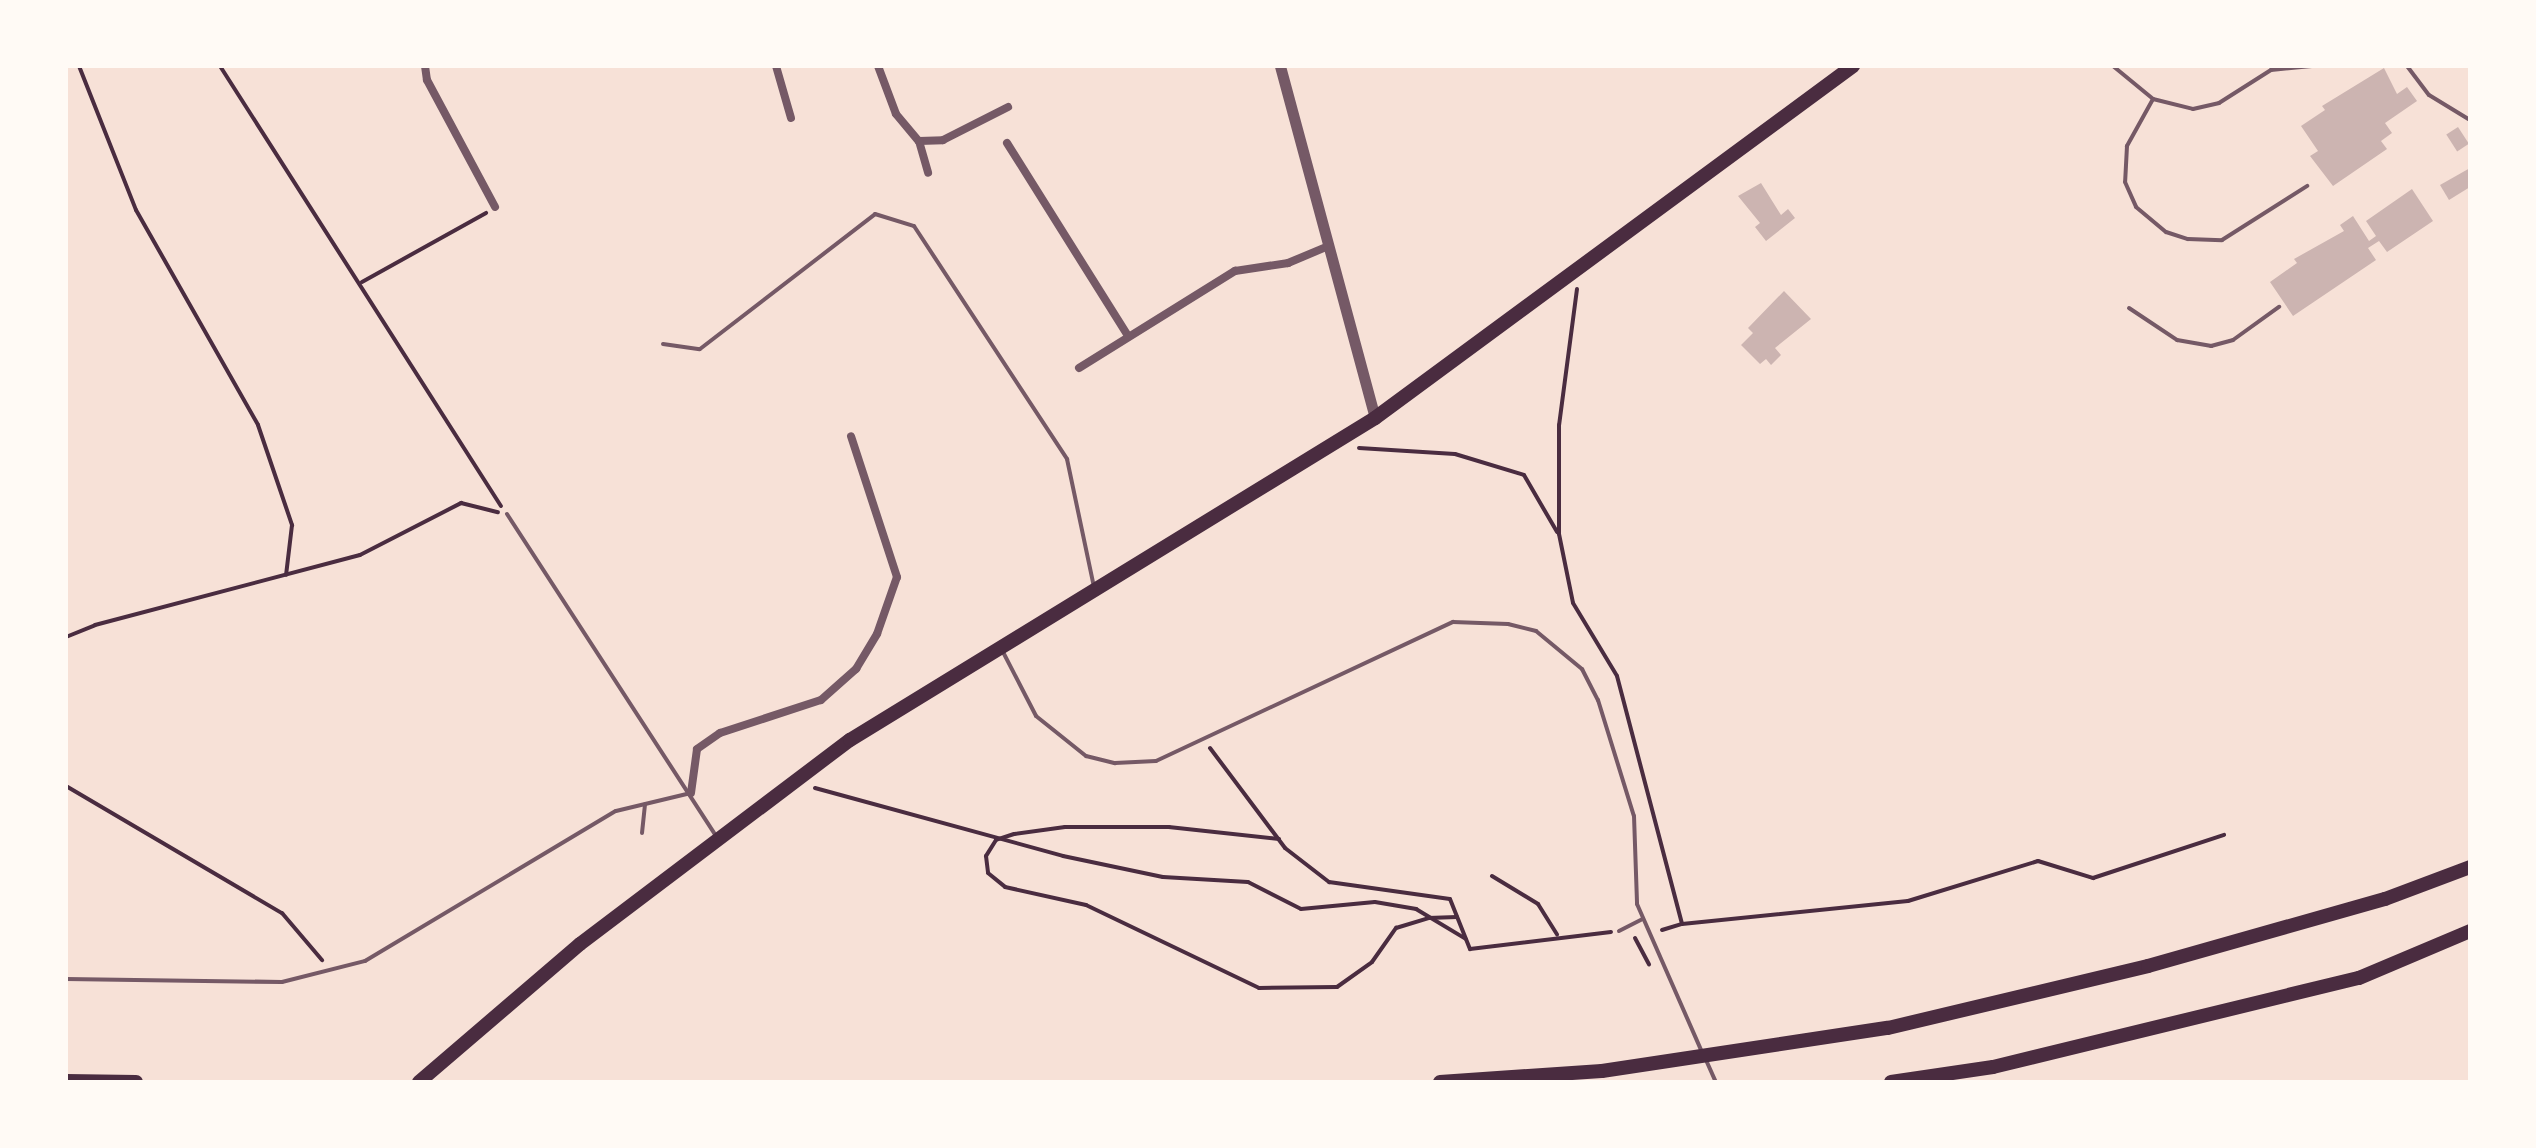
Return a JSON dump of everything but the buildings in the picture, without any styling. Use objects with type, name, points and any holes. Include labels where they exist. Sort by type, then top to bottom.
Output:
[{"type":"main road","points":[[419,1082],[454,1056],[580,944],[716,836],[793,780],[1001,647],[1375,418],[1579,272],[1853,66]]},
{"type":"main road","points":[[1440,1082],[1602,1071],[1888,1028],[2148,966],[2385,899],[2470,867]]},
{"type":"main road","points":[[1891,1082],[1993,1067],[2359,978],[2470,931]]},
{"type":"main road","points":[[66,1081],[136,1082]]},
{"type":"street","points":[[425,66],[427,80],[495,207]]},
{"type":"street","points":[[776,66],[791,118]]},
{"type":"street","points":[[878,66],[896,114],[919,141],[928,173]]},
{"type":"street","points":[[1280,66],[1326,247],[1375,418]]},
{"type":"street","points":[[919,141],[943,140],[1008,107]]},
{"type":"street","points":[[1007,143],[1128,336]]},
{"type":"street","points":[[1079,368],[1235,271],[1288,263],[1326,247]]},
{"type":"street","points":[[691,793],[697,749],[720,733],[821,700],[856,669],[877,634],[897,577],[851,436]]},
{"type":"lane","points":[[2113,66],[2153,99],[2180,108],[2205,107],[2271,70],[2312,66]]},
{"type":"lane","points":[[2407,66],[2429,95],[2470,120]]},
{"type":"lane","points":[[2153,99],[2127,146],[2125,182],[2136,207],[2166,232],[2188,239],[2222,240],[2307,186]]},
{"type":"lane","points":[[663,344],[700,349],[875,214],[914,226],[1067,459],[1095,590]]},
{"type":"lane","points":[[2129,308],[2177,340],[2211,346],[2233,340],[2279,307]]},
{"type":"lane","points":[[507,514],[691,793],[716,836]]},
{"type":"lane","points":[[1001,647],[1036,716],[1086,756],[1115,763],[1156,761],[1453,622],[1508,624],[1536,631],[1582,669],[1598,700],[1634,816],[1637,904],[1670,986],[1716,1082]]},
{"type":"lane","points":[[66,979],[282,982],[365,961],[616,811],[691,793]]},
{"type":"lane","points":[[642,833],[645,804]]},
{"type":"lane","points":[[1619,931],[1643,919]]},
{"type":"path","points":[[79,66],[136,210],[258,425],[292,525],[286,575]]},
{"type":"path","points":[[220,66],[362,282],[477,473],[507,514]]},
{"type":"path","points":[[362,282],[495,207]]},
{"type":"path","points":[[1579,272],[1559,425],[1559,534],[1573,603],[1617,676],[1682,924]]},
{"type":"path","points":[[1328,447],[1455,454],[1524,475],[1559,534]]},
{"type":"path","points":[[66,637],[95,625],[360,555],[461,503],[507,514]]},
{"type":"path","points":[[1215,755],[1279,839],[1329,882],[1450,899],[1470,949],[1490,949],[1557,935],[1619,931]]},
{"type":"path","points":[[793,780],[996,840],[1163,877],[1248,882],[1301,909],[1375,902],[1437,918],[1466,939]]},
{"type":"path","points":[[66,786],[282,913],[322,960],[365,961]]},
{"type":"path","points":[[1279,839],[1169,827],[1065,827],[996,840],[986,856],[988,873],[1005,887],[1086,905],[1259,988],[1337,987],[1372,962],[1396,928],[1437,918],[1457,917]]},
{"type":"path","points":[[1657,932],[1682,924],[1908,901],[2038,861],[2093,878],[2224,835]]},
{"type":"path","points":[[1492,876],[1538,904],[1557,935]]}]
